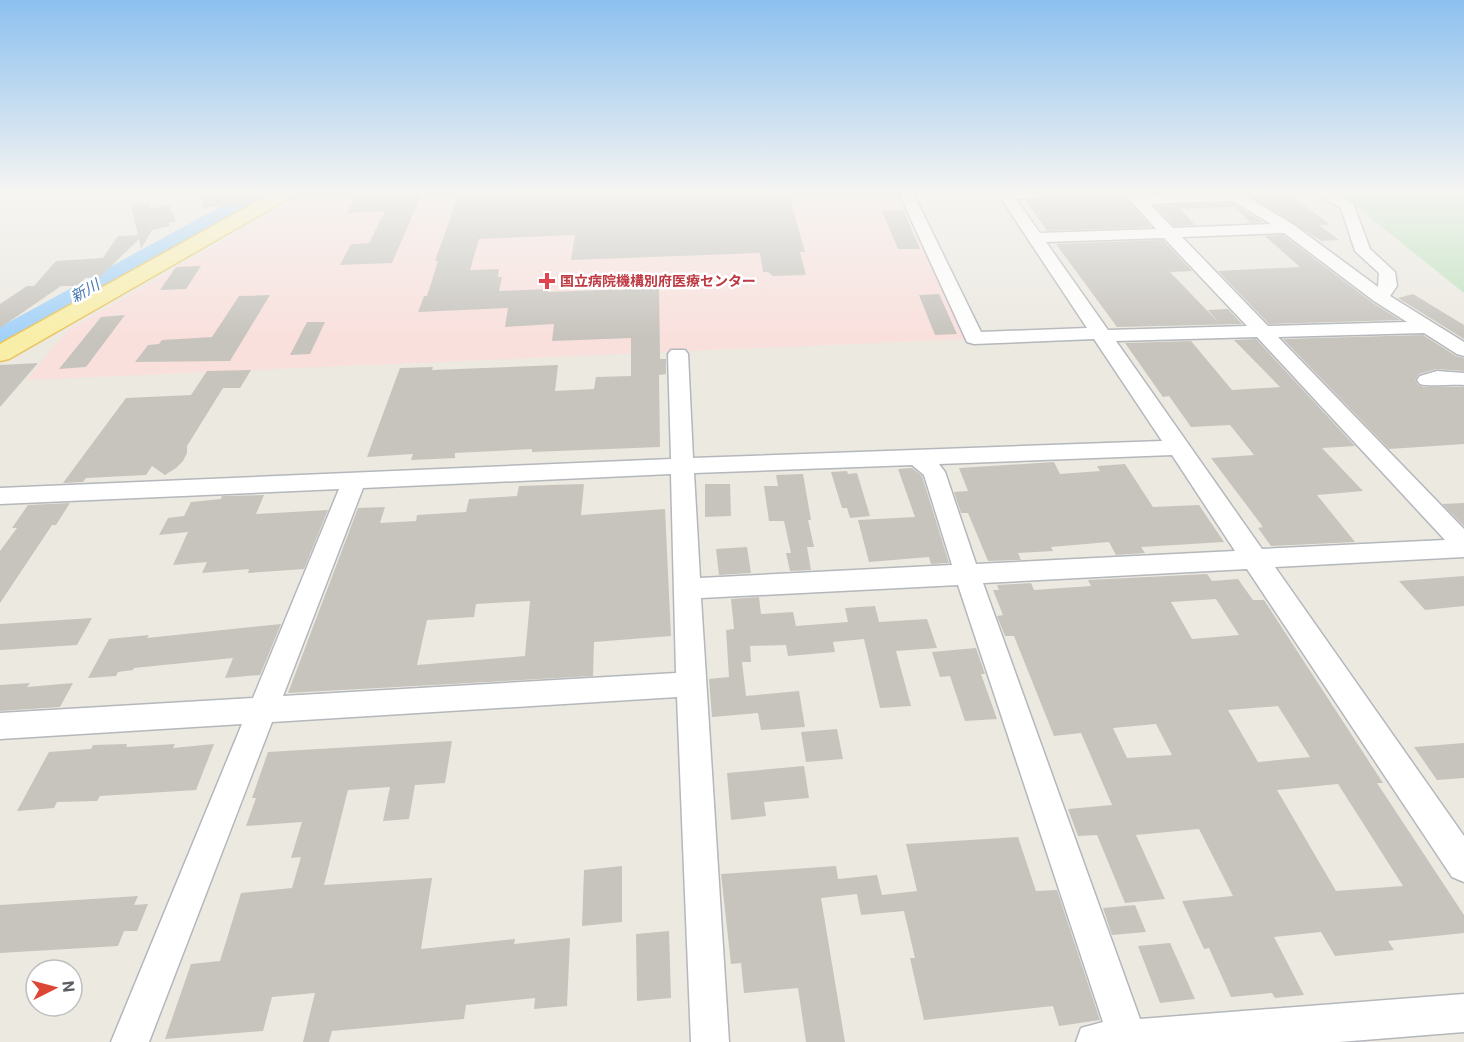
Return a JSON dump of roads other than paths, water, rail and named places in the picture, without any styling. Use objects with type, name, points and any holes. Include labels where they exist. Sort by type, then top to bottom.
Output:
[{"type":"main road","points":[[0,354],[203,240]]},
{"type":"street","points":[[928,240],[974,338],[1426,327]]},
{"type":"street","points":[[1037,240],[1464,865]]},
{"type":"street","points":[[1175,240],[1464,546]]},
{"type":"street","points":[[1304,240],[1380,297],[1464,350]]},
{"type":"street","points":[[1358,240],[1362,251],[1387,272],[1388,286],[1380,297]]},
{"type":"street","points":[[678,354],[691,684],[710,1042]]},
{"type":"street","points":[[1427,380],[1437,377],[1464,379]]},
{"type":"street","points":[[0,516],[8,496],[683,466],[1179,448]]},
{"type":"street","points":[[917,457],[934,472],[1118,1041],[1464,1013]]},
{"type":"street","points":[[130,1042],[354,480]]},
{"type":"street","points":[[688,589],[1255,560],[1464,546]]},
{"type":"street","points":[[0,726],[691,684]]},
{"type":"waterway","name":"新川","points":[[0,338],[177,240]]},
{"type":"place","name":"国立病院機構別府医療センター","points":[[547,281]]}]
